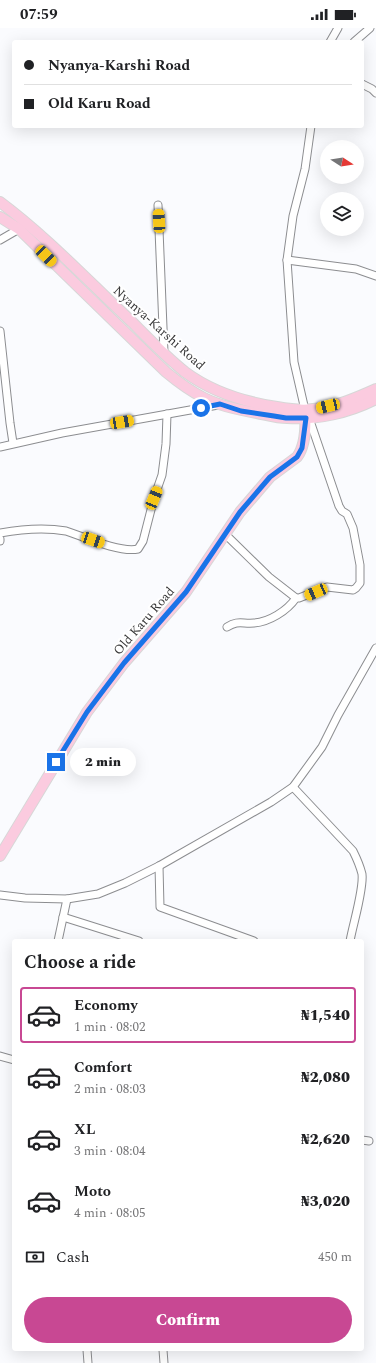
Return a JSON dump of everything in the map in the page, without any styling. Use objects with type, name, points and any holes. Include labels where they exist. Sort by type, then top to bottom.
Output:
[{"type":"main road","name":"Nyanya-Karshi Road","points":[[0,202],[23,219],[56,248],[108,300],[185,372],[211,388],[244,401],[306,416]]},
{"type":"main road","name":"Nyanya-Karshi Road","points":[[0,217],[19,229],[166,372],[183,386],[204,398],[248,412],[286,418],[328,416],[376,399]]},
{"type":"main road","name":"Nyanya-Karshi Road","points":[[306,416],[315,409],[342,403],[376,389]]},
{"type":"main road","name":"Old Karu Road","points":[[0,856],[33,799],[87,712],[124,663],[186,592],[240,512],[270,477],[297,457],[300,453],[306,416]]},
{"type":"street","points":[[331,40],[338,28]]},
{"type":"street","points":[[356,40],[370,28]]},
{"type":"street","points":[[364,85],[376,93]]},
{"type":"street","points":[[227,627],[238,622],[252,624],[267,620],[293,603],[296,598],[327,587],[353,590],[359,586],[361,578],[353,528],[346,514],[339,506],[306,416],[294,362],[287,260],[294,216],[305,169],[311,128]]},
{"type":"street","points":[[158,205],[164,352]]},
{"type":"street","points":[[0,240],[19,229]]},
{"type":"street","points":[[287,260],[356,269],[376,276]]},
{"type":"street","points":[[0,331],[10,423],[14,443]]},
{"type":"street","points":[[0,447],[62,433],[220,404]]},
{"type":"street","points":[[0,533],[26,529],[47,528],[66,531],[114,547],[131,550],[138,549],[143,541],[154,498],[162,475],[166,444],[167,414]]},
{"type":"street","points":[[225,534],[269,577],[296,598]]},
{"type":"street","points":[[0,894],[25,898],[67,899],[98,894],[125,883],[159,866],[265,806],[292,787],[322,747],[338,715],[376,648]]},
{"type":"street","points":[[292,787],[353,851],[359,862],[362,875],[362,886],[350,939]]},
{"type":"street","points":[[159,866],[160,907],[248,939]]},
{"type":"street","points":[[58,939],[67,899]]},
{"type":"street","points":[[63,917],[133,939]]},
{"type":"street","points":[[0,1056],[12,1059]]},
{"type":"street","points":[[87,1351],[88,1363]]},
{"type":"street","points":[[163,1351],[164,1363]]},
{"type":"route","points":[[56,762],[87,712],[124,663],[186,592],[240,512],[270,477],[297,457],[300,453],[306,418],[286,418],[241,411],[220,404],[201,408]]}]
